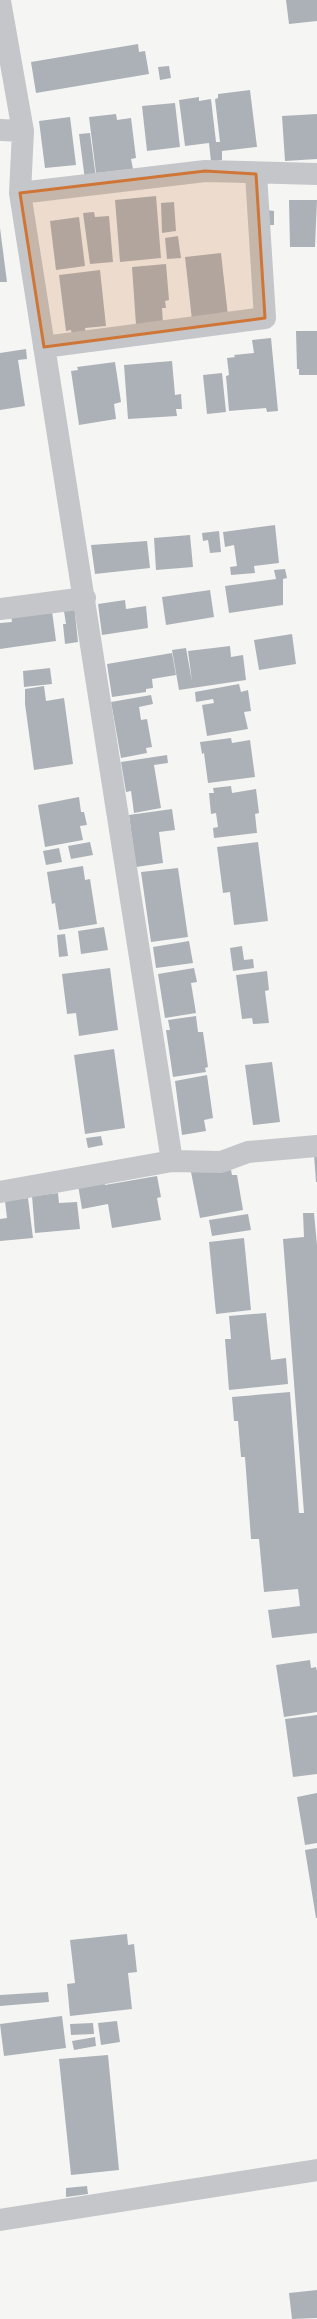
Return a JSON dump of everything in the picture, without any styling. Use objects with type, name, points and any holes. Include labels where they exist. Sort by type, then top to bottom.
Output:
[{"type":"street","points":[[0,1],[23,132],[20,193],[85,598],[172,1161]]},
{"type":"street","points":[[0,130],[23,132]]},
{"type":"street","points":[[20,193],[205,171],[256,174],[317,174]]},
{"type":"street","points":[[44,347],[265,318],[256,174]]},
{"type":"street","points":[[0,609],[85,598]]},
{"type":"street","points":[[0,1192],[172,1161],[221,1162],[248,1152],[317,1146]]},
{"type":"street","points":[[0,2220],[317,2170]]},
{"type":"highlighted area","points":[[205,171],[256,174],[265,318],[44,347],[20,193]]},
{"type":"building","points":[[286,0],[317,0],[317,21],[289,24]]},
{"type":"building","points":[[138,44],[139,52],[145,51],[149,74],[36,93],[31,62]]},
{"type":"building","points":[[169,66],[171,78],[160,80],[158,67]]},
{"type":"building","points":[[250,90],[257,147],[222,151],[222,160],[211,162],[209,143],[185,146],[179,100],[199,97],[199,101],[211,99],[216,142],[220,142],[215,99],[218,98],[218,94]]},
{"type":"building","points":[[175,103],[180,147],[147,151],[142,106]]},
{"type":"building","points":[[116,114],[117,120],[131,118],[136,158],[131,159],[133,169],[96,173],[89,117]]},
{"type":"building","points":[[317,114],[317,159],[285,161],[282,116]]},
{"type":"building","points":[[70,117],[76,165],[45,168],[39,121]]},
{"type":"building","points":[[90,133],[96,178],[85,180],[79,134]]},
{"type":"building","points":[[156,196],[161,258],[120,262],[115,200]]},
{"type":"building","points":[[289,200],[317,200],[315,247],[290,247]]},
{"type":"building","points":[[174,202],[176,231],[162,233],[161,203]]},
{"type":"building","points":[[267,210],[274,211],[274,225],[267,225]]},
{"type":"building","points":[[94,212],[95,217],[109,216],[113,262],[90,264],[83,213]]},
{"type":"building","points":[[79,217],[85,266],[56,270],[50,221]]},
{"type":"building","points":[[0,228],[7,282],[0,282]]},
{"type":"building","points":[[178,236],[181,258],[167,259],[165,238]]},
{"type":"building","points":[[221,253],[228,316],[192,320],[185,257]]},
{"type":"building","points":[[166,264],[169,300],[165,301],[166,308],[162,308],[163,323],[136,325],[132,267]]},
{"type":"building","points":[[100,270],[106,326],[85,328],[86,333],[72,335],[71,330],[66,331],[59,275]]},
{"type":"building","points":[[296,331],[317,331],[317,375],[299,375],[299,369],[297,369]]},
{"type":"building","points":[[271,338],[278,411],[267,412],[266,408],[229,411],[226,376],[229,375],[227,358],[235,357],[234,355],[254,353],[252,340]]},
{"type":"building","points":[[26,349],[27,359],[18,360],[25,406],[0,410],[0,353]]},
{"type":"building","points":[[172,361],[175,395],[181,394],[182,409],[176,409],[177,416],[128,419],[124,365]]},
{"type":"building","points":[[115,362],[121,402],[114,404],[116,419],[79,425],[71,371],[78,370],[77,367]]},
{"type":"building","points":[[222,373],[226,412],[207,414],[203,375]]},
{"type":"building","points":[[275,525],[279,563],[254,566],[255,573],[231,575],[230,567],[237,566],[234,545],[225,547],[223,532]]},
{"type":"building","points":[[219,531],[221,552],[210,553],[208,540],[203,541],[202,533]]},
{"type":"building","points":[[190,535],[193,567],[156,570],[154,538]]},
{"type":"building","points":[[147,541],[150,568],[95,574],[91,545]]},
{"type":"building","points":[[285,569],[287,578],[283,579],[283,605],[229,613],[225,586],[276,579],[274,570]]},
{"type":"building","points":[[210,590],[214,617],[166,625],[162,597]]},
{"type":"building","points":[[125,600],[126,609],[146,606],[148,628],[102,635],[98,604]]},
{"type":"building","points":[[74,604],[78,642],[65,644],[63,624],[66,624],[63,605]]},
{"type":"building","points":[[52,611],[56,641],[0,649],[0,623],[12,622],[11,616]]},
{"type":"building","points":[[292,634],[296,664],[259,670],[254,640]]},
{"type":"building","points":[[230,646],[231,657],[243,655],[246,680],[179,690],[172,650],[186,648],[192,682],[188,651]]},
{"type":"building","points":[[172,653],[176,675],[152,679],[153,688],[146,689],[146,692],[112,697],[107,664]]},
{"type":"building","points":[[50,668],[52,684],[24,687],[23,671]]},
{"type":"building","points":[[239,684],[241,692],[248,690],[251,711],[244,712],[248,729],[207,736],[202,705],[214,703],[213,699],[196,702],[195,692]]},
{"type":"building","points":[[44,686],[46,701],[64,698],[73,764],[34,770],[25,704],[25,689]]},
{"type":"building","points":[[151,695],[153,704],[139,707],[141,720],[147,719],[152,747],[146,748],[147,753],[121,758],[111,702]]},
{"type":"building","points":[[231,738],[232,743],[250,740],[255,777],[208,783],[204,753],[202,754],[200,742]]},
{"type":"building","points":[[167,755],[168,763],[154,765],[161,808],[134,813],[131,791],[126,792],[121,762]]},
{"type":"building","points":[[231,786],[232,793],[256,789],[259,813],[255,814],[257,833],[214,838],[213,828],[218,827],[216,813],[211,814],[209,793],[214,793],[213,788]]},
{"type":"building","points":[[79,797],[81,812],[84,812],[87,825],[80,826],[83,840],[45,847],[38,805]]},
{"type":"building","points":[[172,809],[175,830],[159,832],[163,863],[136,867],[129,815]]},
{"type":"building","points":[[90,842],[93,855],[71,859],[68,846]]},
{"type":"building","points":[[258,842],[268,921],[234,925],[230,892],[223,893],[217,847]]},
{"type":"building","points":[[59,848],[62,862],[46,865],[43,851]]},
{"type":"building","points":[[83,866],[85,880],[90,879],[97,924],[59,930],[55,903],[52,904],[47,872]]},
{"type":"building","points":[[178,868],[188,937],[151,942],[141,872]]},
{"type":"building","points":[[104,927],[108,950],[81,954],[78,931]]},
{"type":"building","points":[[65,934],[68,956],[59,957],[57,935]]},
{"type":"building","points":[[189,941],[193,963],[156,968],[153,947]]},
{"type":"building","points":[[242,946],[244,960],[253,959],[254,968],[233,971],[230,948]]},
{"type":"building","points":[[110,968],[118,1030],[79,1036],[76,1013],[67,1014],[62,974]]},
{"type":"building","points":[[194,968],[197,982],[191,983],[196,1013],[165,1018],[158,974]]},
{"type":"building","points":[[267,971],[269,990],[265,991],[269,1023],[253,1024],[252,1018],[242,1019],[236,975]]},
{"type":"building","points":[[196,1016],[198,1032],[203,1032],[208,1067],[205,1068],[206,1072],[173,1077],[166,1030],[170,1030],[168,1020]]},
{"type":"building","points":[[114,1049],[125,1128],[85,1134],[74,1055]]},
{"type":"building","points":[[272,1062],[280,1122],[253,1125],[245,1065]]},
{"type":"building","points":[[207,1075],[213,1118],[204,1120],[206,1131],[182,1135],[175,1081]]},
{"type":"building","points":[[101,1136],[103,1145],[88,1148],[86,1138]]},
{"type":"building","points":[[314,1155],[317,1155],[317,1182],[316,1182]]},
{"type":"building","points":[[230,1165],[232,1175],[237,1175],[243,1210],[200,1218],[191,1172]]},
{"type":"building","points":[[157,1176],[161,1197],[157,1198],[161,1220],[112,1228],[108,1204],[82,1209],[78,1185],[104,1181],[105,1185]]},
{"type":"building","points":[[58,1193],[59,1203],[77,1202],[80,1229],[35,1233],[32,1196]]},
{"type":"building","points":[[28,1198],[33,1238],[0,1241],[0,1219],[7,1218],[5,1201]]},
{"type":"building","points":[[303,1213],[314,1213],[317,1245],[317,1633],[272,1638],[268,1610],[300,1606],[298,1589],[264,1592],[259,1539],[251,1539],[245,1457],[241,1457],[238,1421],[234,1421],[232,1397],[290,1392],[299,1513],[304,1513],[283,1239],[304,1237]]},
{"type":"building","points":[[248,1214],[251,1230],[212,1236],[209,1220]]},
{"type":"building","points":[[244,1238],[251,1310],[216,1314],[209,1242]]},
{"type":"building","points":[[266,1313],[271,1360],[286,1358],[288,1384],[229,1390],[225,1339],[231,1339],[229,1316]]},
{"type":"building","points":[[310,1660],[311,1668],[316,1667],[317,1671],[317,1712],[284,1717],[276,1665]]},
{"type":"building","points":[[317,1715],[317,1774],[293,1777],[285,1719]]},
{"type":"building","points":[[317,1793],[317,1843],[305,1845],[297,1797]]},
{"type":"building","points":[[317,1848],[317,1918],[316,1918],[305,1850]]},
{"type":"building","points":[[127,1934],[128,1945],[134,1944],[137,1972],[128,1973],[132,2009],[70,2016],[67,1984],[75,1983],[70,1940]]},
{"type":"building","points":[[48,1992],[49,2002],[0,2006],[0,1995]]},
{"type":"building","points":[[62,2016],[66,2048],[4,2056],[0,2024]]},
{"type":"building","points":[[117,2021],[120,2042],[101,2045],[98,2023]]},
{"type":"building","points":[[93,2023],[94,2034],[71,2035],[70,2024]]},
{"type":"building","points":[[95,2037],[96,2046],[74,2050],[72,2041]]},
{"type":"building","points":[[108,2055],[119,2170],[71,2175],[59,2059]]},
{"type":"building","points":[[87,2186],[88,2194],[66,2197],[66,2188]]},
{"type":"building","points":[[317,2290],[317,2318],[292,2319],[289,2293]]}]
